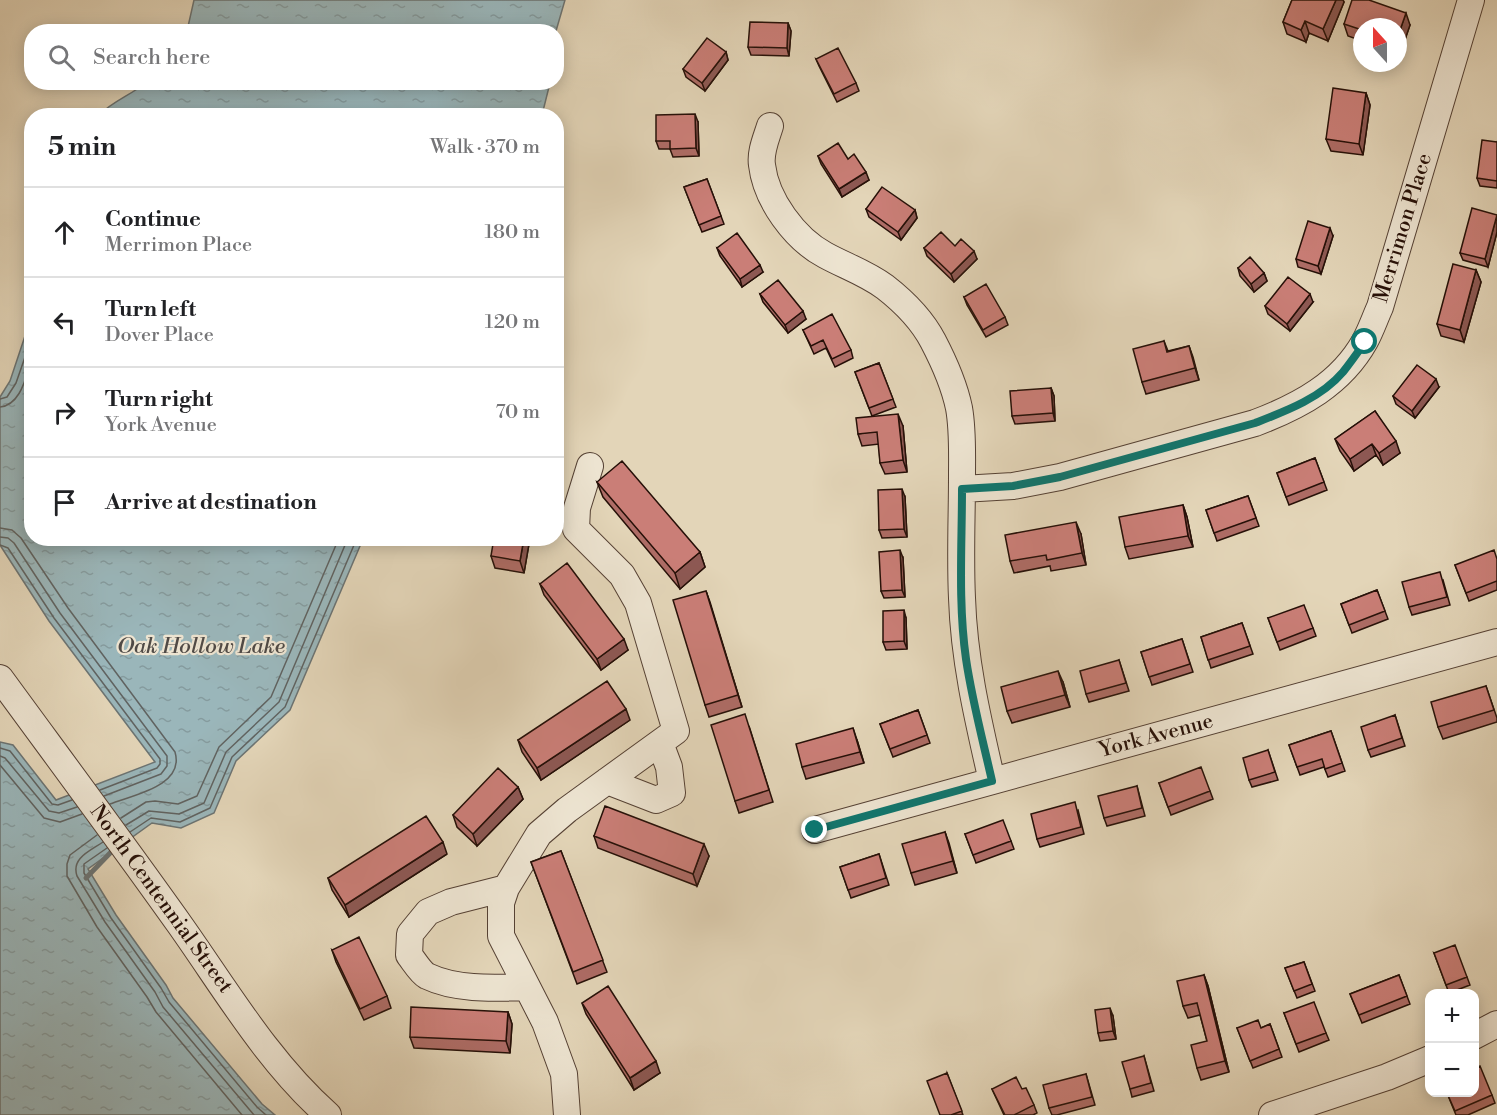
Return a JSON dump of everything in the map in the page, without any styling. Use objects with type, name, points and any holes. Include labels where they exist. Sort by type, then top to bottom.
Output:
[{"type":"street","name":"Merrimon Place","points":[[962,489],[1013,486],[1060,477],[1255,423],[1285,412],[1318,393],[1342,374],[1365,342],[1380,307],[1471,0]]},
{"type":"street","points":[[770,126],[763,147],[762,166],[771,196],[784,219],[802,239],[824,255],[856,268],[885,287],[910,310],[932,338],[950,375],[959,409],[962,436],[962,598],[966,658],[992,781]]},
{"type":"street","points":[[567,1115],[564,1074],[545,1022],[525,987],[501,936],[501,903],[506,888],[539,834],[567,810],[676,731],[638,603],[622,575],[576,529],[578,508],[590,466]]},
{"type":"street","name":"York Avenue","points":[[815,830],[1497,642]]},
{"type":"street","name":"North Centennial Street","points":[[0,678],[272,1055],[306,1095],[328,1115]]},
{"type":"street","points":[[607,781],[656,800],[672,793],[669,768],[660,743]]},
{"type":"street","points":[[506,888],[451,902],[428,912],[410,934],[409,955],[425,975],[453,984],[489,988],[525,987]]},
{"type":"street","points":[[1479,1033],[1497,1024]]},
{"type":"street","points":[[1272,1115],[1387,1077],[1425,1061]]},
{"type":"water","points":[[194,0],[565,0],[558,24],[189,24]]},
{"type":"water","points":[[548,90],[544,108],[108,108],[135,91]]},
{"type":"water","name":"Oak Hollow Lake","points":[[24,339],[24,546],[360,546],[290,710],[236,761],[214,813],[181,828],[152,823],[88,869],[116,915],[173,998],[262,1104],[275,1115],[0,1115],[0,742],[13,745],[56,800],[155,762],[49,621],[0,545],[0,397],[10,381]]},
{"type":"building","points":[[1292,0],[1336,0],[1323,29],[1305,21],[1301,30],[1283,22]]},
{"type":"building","points":[[1352,0],[1369,0],[1406,13],[1404,18],[1353,18],[1353,27],[1344,24]]},
{"type":"building","points":[[750,22],[788,23],[787,48],[748,47]]},
{"type":"building","points":[[707,38],[726,52],[702,83],[683,69]]},
{"type":"building","points":[[838,48],[856,83],[834,94],[816,59]]},
{"type":"building","points":[[1333,88],[1366,93],[1359,144],[1326,139]]},
{"type":"building","points":[[695,114],[696,148],[670,149],[670,141],[656,141],[656,115]]},
{"type":"building","points":[[1482,140],[1497,142],[1497,181],[1477,178]]},
{"type":"building","points":[[838,143],[848,159],[854,154],[866,172],[839,189],[818,156]]},
{"type":"building","points":[[707,179],[721,216],[699,225],[684,187]]},
{"type":"building","points":[[882,187],[915,210],[898,232],[866,209]]},
{"type":"building","points":[[1472,208],[1497,215],[1485,259],[1460,253]]},
{"type":"building","points":[[1308,221],[1330,228],[1318,266],[1296,259]]},
{"type":"building","points":[[941,232],[955,246],[961,239],[974,251],[951,274],[924,248]]},
{"type":"building","points":[[737,233],[760,265],[740,279],[717,248]]},
{"type":"building","points":[[1250,257],[1264,273],[1251,284],[1238,268]]},
{"type":"building","points":[[1453,264],[1476,270],[1460,330],[1437,324]]},
{"type":"building","points":[[1288,277],[1310,294],[1287,324],[1265,306]]},
{"type":"building","points":[[778,280],[803,311],[785,325],[760,294]]},
{"type":"building","points":[[986,284],[1005,317],[983,330],[964,297]]},
{"type":"building","points":[[832,314],[851,350],[832,359],[823,340],[811,346],[803,330]]},
{"type":"building","points":[[1164,341],[1167,352],[1189,346],[1195,368],[1142,382],[1133,349]]},
{"type":"building","points":[[879,363],[893,399],[869,408],[855,372]]},
{"type":"building","points":[[1417,365],[1436,379],[1412,411],[1393,396]]},
{"type":"building","points":[[1051,388],[1053,413],[1012,416],[1010,391]]},
{"type":"building","points":[[1375,411],[1396,441],[1379,453],[1372,444],[1350,459],[1335,439]]},
{"type":"building","points":[[898,414],[903,460],[880,463],[877,432],[858,434],[856,418]]},
{"type":"building","points":[[1315,458],[1324,482],[1286,497],[1277,473]]},
{"type":"building","points":[[622,461],[700,552],[675,573],[597,482]]},
{"type":"building","points":[[902,489],[904,529],[879,530],[878,490]]},
{"type":"building","points":[[1248,496],[1256,518],[1214,533],[1206,510]]},
{"type":"building","points":[[1183,505],[1188,536],[1125,547],[1119,517]]},
{"type":"building","points":[[1076,522],[1082,553],[1047,560],[1046,555],[1010,561],[1005,535]]},
{"type":"building","points":[[493,546],[523,546],[520,561],[491,556]]},
{"type":"building","points":[[900,550],[902,590],[881,591],[879,552]]},
{"type":"building","points":[[1494,550],[1497,559],[1497,581],[1466,593],[1455,565]]},
{"type":"building","points":[[567,563],[624,639],[597,659],[540,584]]},
{"type":"building","points":[[1440,572],[1447,597],[1409,607],[1402,582]]},
{"type":"building","points":[[1377,590],[1385,611],[1349,625],[1341,604]]},
{"type":"building","points":[[706,591],[738,695],[705,705],[673,600]]},
{"type":"building","points":[[1304,605],[1313,628],[1277,642],[1268,618]]},
{"type":"building","points":[[904,610],[904,641],[883,642],[883,611]]},
{"type":"building","points":[[1242,623],[1250,646],[1208,660],[1201,637]]},
{"type":"building","points":[[1182,639],[1190,664],[1149,677],[1141,652]]},
{"type":"building","points":[[1119,660],[1126,683],[1086,694],[1080,671]]},
{"type":"building","points":[[1058,671],[1065,695],[1007,711],[1001,687]]},
{"type":"building","points":[[607,681],[626,709],[537,768],[518,740]]},
{"type":"building","points":[[1486,686],[1494,710],[1438,727],[1431,702]]},
{"type":"building","points":[[918,710],[927,735],[890,749],[880,724]]},
{"type":"building","points":[[745,714],[769,790],[735,801],[711,725]]},
{"type":"building","points":[[1395,715],[1402,738],[1368,750],[1361,727]]},
{"type":"building","points":[[853,728],[860,752],[802,767],[796,744]]},
{"type":"building","points":[[1331,731],[1342,763],[1325,769],[1322,759],[1297,767],[1289,745]]},
{"type":"building","points":[[1268,750],[1275,772],[1249,780],[1243,758]]},
{"type":"building","points":[[1201,767],[1210,791],[1168,807],[1159,783]]},
{"type":"building","points":[[498,768],[518,787],[473,834],[453,815]]},
{"type":"building","points":[[1137,786],[1142,808],[1104,818],[1098,796]]},
{"type":"building","points":[[1075,802],[1081,827],[1037,839],[1031,814]]},
{"type":"building","points":[[605,806],[704,844],[693,874],[594,836]]},
{"type":"building","points":[[426,816],[443,842],[345,905],[328,878]]},
{"type":"building","points":[[1003,820],[1011,841],[973,855],[965,834]]},
{"type":"building","points":[[945,832],[953,861],[911,873],[902,844]]},
{"type":"building","points":[[561,851],[603,960],[573,972],[531,862]]},
{"type":"building","points":[[879,854],[886,878],[848,890],[840,867]]},
{"type":"building","points":[[359,937],[387,996],[360,1009],[332,950]]},
{"type":"building","points":[[1455,945],[1467,977],[1446,985],[1434,953]]},
{"type":"building","points":[[1304,962],[1312,984],[1294,991],[1285,968]]},
{"type":"building","points":[[1204,975],[1225,1061],[1197,1068],[1191,1045],[1207,1041],[1197,1003],[1183,1006],[1177,981]]},
{"type":"building","points":[[1399,975],[1407,996],[1359,1015],[1350,994]]},
{"type":"building","points":[[608,986],[656,1061],[630,1078],[582,1003]]},
{"type":"building","points":[[1314,1002],[1326,1033],[1296,1044],[1284,1013]]},
{"type":"building","points":[[411,1007],[508,1012],[506,1041],[410,1037]]},
{"type":"building","points":[[1110,1008],[1113,1031],[1098,1033],[1095,1010]]},
{"type":"building","points":[[1258,1020],[1261,1028],[1270,1024],[1279,1049],[1250,1061],[1237,1028]]},
{"type":"building","points":[[1144,1056],[1151,1083],[1130,1089],[1122,1062]]},
{"type":"building","points":[[1479,1066],[1492,1095],[1455,1111],[1449,1097],[1479,1097]]},
{"type":"building","points":[[947,1073],[962,1111],[951,1115],[940,1115],[927,1081]]},
{"type":"building","points":[[1086,1074],[1092,1097],[1049,1108],[1043,1085]]},
{"type":"building","points":[[1016,1077],[1022,1089],[1026,1088],[1034,1105],[1014,1115],[1005,1115],[992,1089]]},
{"type":"waterway","points":[[86,878],[113,850]]},
{"type":"route","points":[[815,830],[992,781],[966,658],[962,598],[962,489],[1013,486],[1060,477],[1255,423],[1285,412],[1318,393],[1342,374],[1365,342]]}]
